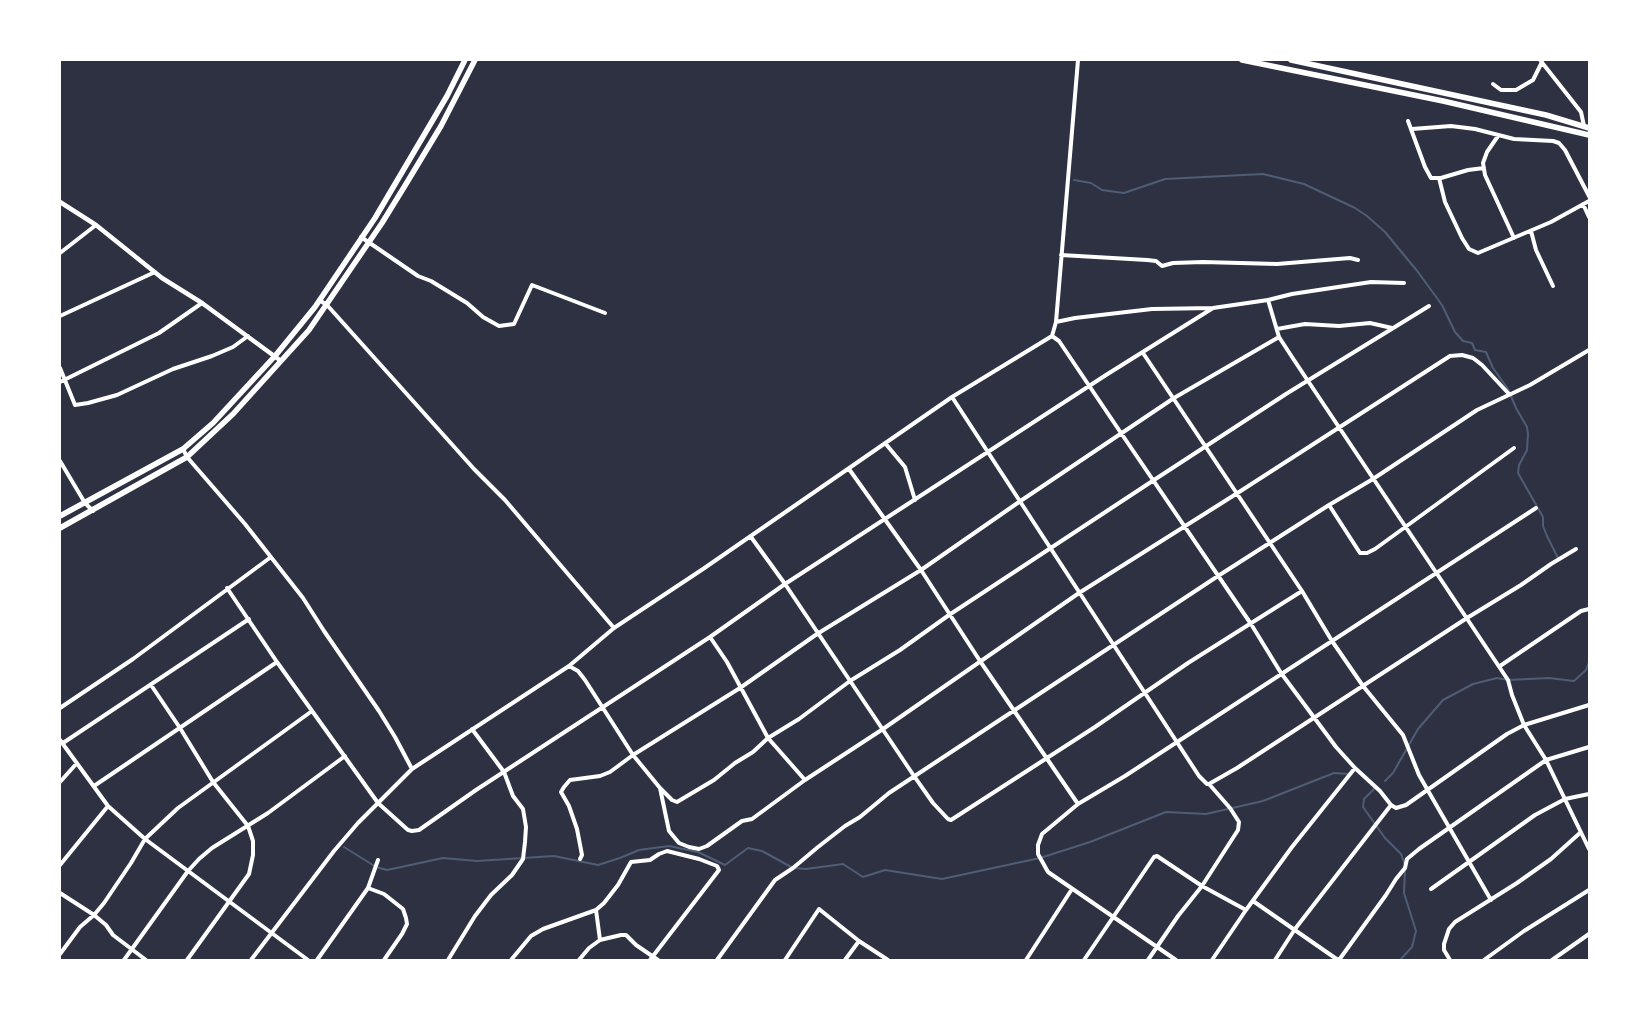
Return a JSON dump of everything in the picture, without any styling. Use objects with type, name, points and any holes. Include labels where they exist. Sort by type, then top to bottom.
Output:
[{"type":"main road","points":[[60,516],[183,449],[213,423],[275,356],[319,300],[375,218],[443,102],[465,60]]},
{"type":"main road","points":[[60,528],[187,457],[234,414],[309,330],[382,223],[441,126],[475,60]]},
{"type":"main road","points":[[1242,60],[1443,101],[1589,135]]},
{"type":"main road","points":[[1291,60],[1546,115],[1586,127]]},
{"type":"main road","points":[[1341,80],[1344,72]]},
{"type":"street","points":[[251,960],[334,851],[412,769],[569,666],[614,628],[952,397],[1052,336],[1056,322],[1078,60]]},
{"type":"street","points":[[1493,84],[1501,90],[1516,90],[1533,80],[1541,61],[1581,112],[1586,127]]},
{"type":"street","points":[[1408,121],[1431,178],[1484,168]]},
{"type":"street","points":[[1412,130],[1450,126],[1475,129],[1514,140],[1553,141],[1565,150],[1589,196]]},
{"type":"street","points":[[1498,136],[1487,152],[1483,164],[1485,175],[1514,238]]},
{"type":"street","points":[[1439,178],[1445,202],[1462,238],[1469,249],[1479,253],[1531,231],[1589,201]]},
{"type":"street","points":[[60,202],[96,225],[155,272],[202,303],[281,361]]},
{"type":"street","points":[[1583,204],[1589,218]]},
{"type":"street","points":[[60,253],[96,225]]},
{"type":"street","points":[[1531,231],[1536,250],[1552,286]]},
{"type":"street","points":[[361,237],[418,276],[431,281],[467,303],[483,317],[499,326],[514,324],[532,285],[605,313]]},
{"type":"street","points":[[1061,255],[1147,260],[1156,261],[1162,266],[1173,263],[1204,262],[1277,264],[1350,258],[1358,260]]},
{"type":"street","points":[[60,316],[155,272]]},
{"type":"street","points":[[1056,322],[1152,309],[1213,308],[1371,282],[1404,283]]},
{"type":"street","points":[[319,300],[327,305],[474,470],[505,500],[614,628]]},
{"type":"street","points":[[1268,300],[1279,337],[1500,666],[1508,680],[1524,725],[1546,760],[1589,848]]},
{"type":"street","points":[[60,382],[159,333],[202,303]]},
{"type":"street","points":[[569,666],[578,671],[585,680],[633,755],[660,788],[672,800],[676,802],[681,800],[714,780],[753,752],[768,738],[799,719],[850,681],[900,650],[1051,548],[1307,381],[1429,306]]},
{"type":"street","points":[[227,588],[277,662],[378,803],[408,830],[418,830],[885,518],[1213,308]]},
{"type":"street","points":[[1277,329],[1305,324],[1339,326],[1370,323],[1392,328]]},
{"type":"street","points":[[60,368],[75,405],[88,404],[117,395],[173,369],[212,356],[233,347],[248,336]]},
{"type":"street","points":[[1052,336],[1059,341],[1122,433],[1282,673],[1336,747],[1380,791],[1391,805],[1396,808],[1402,808],[1507,734],[1524,725],[1589,706]]},
{"type":"street","points":[[580,859],[582,855],[577,829],[569,806],[561,792],[570,780],[600,776],[610,772],[633,755],[740,688],[817,634],[921,570],[1174,398],[1279,337]]},
{"type":"street","points":[[717,960],[775,880],[889,793],[1218,576],[1373,479],[1478,410],[1530,385],[1589,350]]},
{"type":"street","points":[[1143,353],[1302,591],[1332,641],[1363,686],[1403,735],[1419,775],[1491,900]]},
{"type":"street","points":[[660,788],[666,808],[669,831],[679,843],[689,848],[699,849],[707,846],[742,821],[752,819],[804,780],[1080,593],[1450,356],[1473,358],[1509,394]]},
{"type":"street","points":[[952,397],[1199,776],[1204,783],[1209,784],[1230,808],[1239,822],[1238,830],[1202,886],[1148,960]]},
{"type":"street","points":[[885,443],[905,467],[915,500]]},
{"type":"street","points":[[1329,505],[1360,553],[1367,553],[1514,448]]},
{"type":"street","points":[[183,449],[187,457],[303,598],[379,711],[412,769]]},
{"type":"street","points":[[60,461],[85,503],[93,511]]},
{"type":"street","points":[[849,469],[921,570],[980,661],[1078,804]]},
{"type":"street","points":[[1176,960],[1048,872],[1040,858],[1038,845],[1042,834],[1078,804],[1177,742],[1536,508]]},
{"type":"street","points":[[751,536],[933,803],[951,820],[1188,663],[1302,591]]},
{"type":"street","points":[[1209,784],[1315,718],[1576,549]]},
{"type":"street","points":[[60,708],[133,658],[271,557]]},
{"type":"street","points":[[1500,666],[1581,611],[1589,609]]},
{"type":"street","points":[[249,619],[151,685],[61,742],[108,806],[145,839],[308,960]]},
{"type":"street","points":[[710,636],[727,662],[768,738],[804,780]]},
{"type":"street","points":[[94,786],[277,662]]},
{"type":"street","points":[[151,685],[213,782],[248,826],[253,840],[250,874],[187,960]]},
{"type":"street","points":[[60,954],[80,927],[94,915],[114,888],[145,839],[178,808],[312,710]]},
{"type":"street","points":[[448,960],[474,916],[491,895],[512,875],[523,859],[526,827],[523,809],[513,796],[504,772],[472,729]]},
{"type":"street","points":[[1254,901],[1339,960],[1396,879],[1406,868],[1407,859],[1450,826],[1546,760],[1589,747]]},
{"type":"street","points":[[124,960],[198,859],[248,826],[345,756]]},
{"type":"street","points":[[60,782],[77,763]]},
{"type":"street","points":[[1212,960],[1292,847],[1355,768]]},
{"type":"street","points":[[1431,889],[1536,815],[1565,799],[1589,794]]},
{"type":"street","points":[[1275,960],[1295,929],[1391,805]]},
{"type":"street","points":[[60,866],[108,806]]},
{"type":"street","points":[[1450,960],[1444,950],[1444,944],[1449,929],[1455,922],[1551,859],[1581,832]]},
{"type":"street","points":[[511,960],[531,936],[543,929],[596,910],[613,891],[631,862],[650,860],[667,851],[718,866],[719,870],[652,958]]},
{"type":"street","points":[[1084,960],[1154,857],[1157,856],[1202,886],[1246,910]]},
{"type":"street","points":[[317,960],[368,888],[378,860]]},
{"type":"street","points":[[368,888],[384,894],[402,909],[406,918],[407,924],[386,958],[392,960]]},
{"type":"street","points":[[1026,960],[1072,889]]},
{"type":"street","points":[[1484,960],[1524,931],[1589,890]]},
{"type":"street","points":[[60,893],[94,915],[106,925],[113,935],[146,960]]},
{"type":"street","points":[[785,960],[819,909],[859,941],[888,960]]},
{"type":"street","points":[[596,910],[600,940]]},
{"type":"street","points":[[1552,960],[1589,934]]},
{"type":"street","points":[[578,960],[600,940],[626,935],[652,958],[658,960]]},
{"type":"street","points":[[845,960],[859,941]]},
{"type":"waterway","points":[[1074,180],[1091,183],[1102,190],[1124,193],[1165,179],[1263,174],[1304,184],[1355,208],[1367,216],[1385,232],[1418,272],[1442,305],[1455,332],[1463,341],[1472,343],[1475,350],[1486,352],[1493,368],[1508,389],[1527,427],[1528,434],[1527,450],[1519,465],[1518,473],[1543,517],[1543,526],[1558,558]]},
{"type":"waterway","points":[[1385,781],[1393,773],[1418,729],[1443,700],[1473,684],[1497,678],[1508,680],[1549,678],[1574,681],[1586,670],[1589,662]]},
{"type":"waterway","points":[[344,847],[376,867],[387,870],[443,858],[477,861],[554,856],[598,865],[639,850],[669,846],[698,852],[725,865],[748,848],[762,851],[793,868],[806,869],[843,864],[863,877],[885,870],[942,879],[1040,858],[1090,842],[1166,812],[1206,814],[1263,801],[1334,773],[1349,774]]},
{"type":"waterway","points":[[1376,787],[1364,799],[1363,807],[1385,838],[1401,854],[1405,865]]},
{"type":"waterway","points":[[1400,960],[1412,947],[1416,931],[1404,893],[1405,870]]}]
